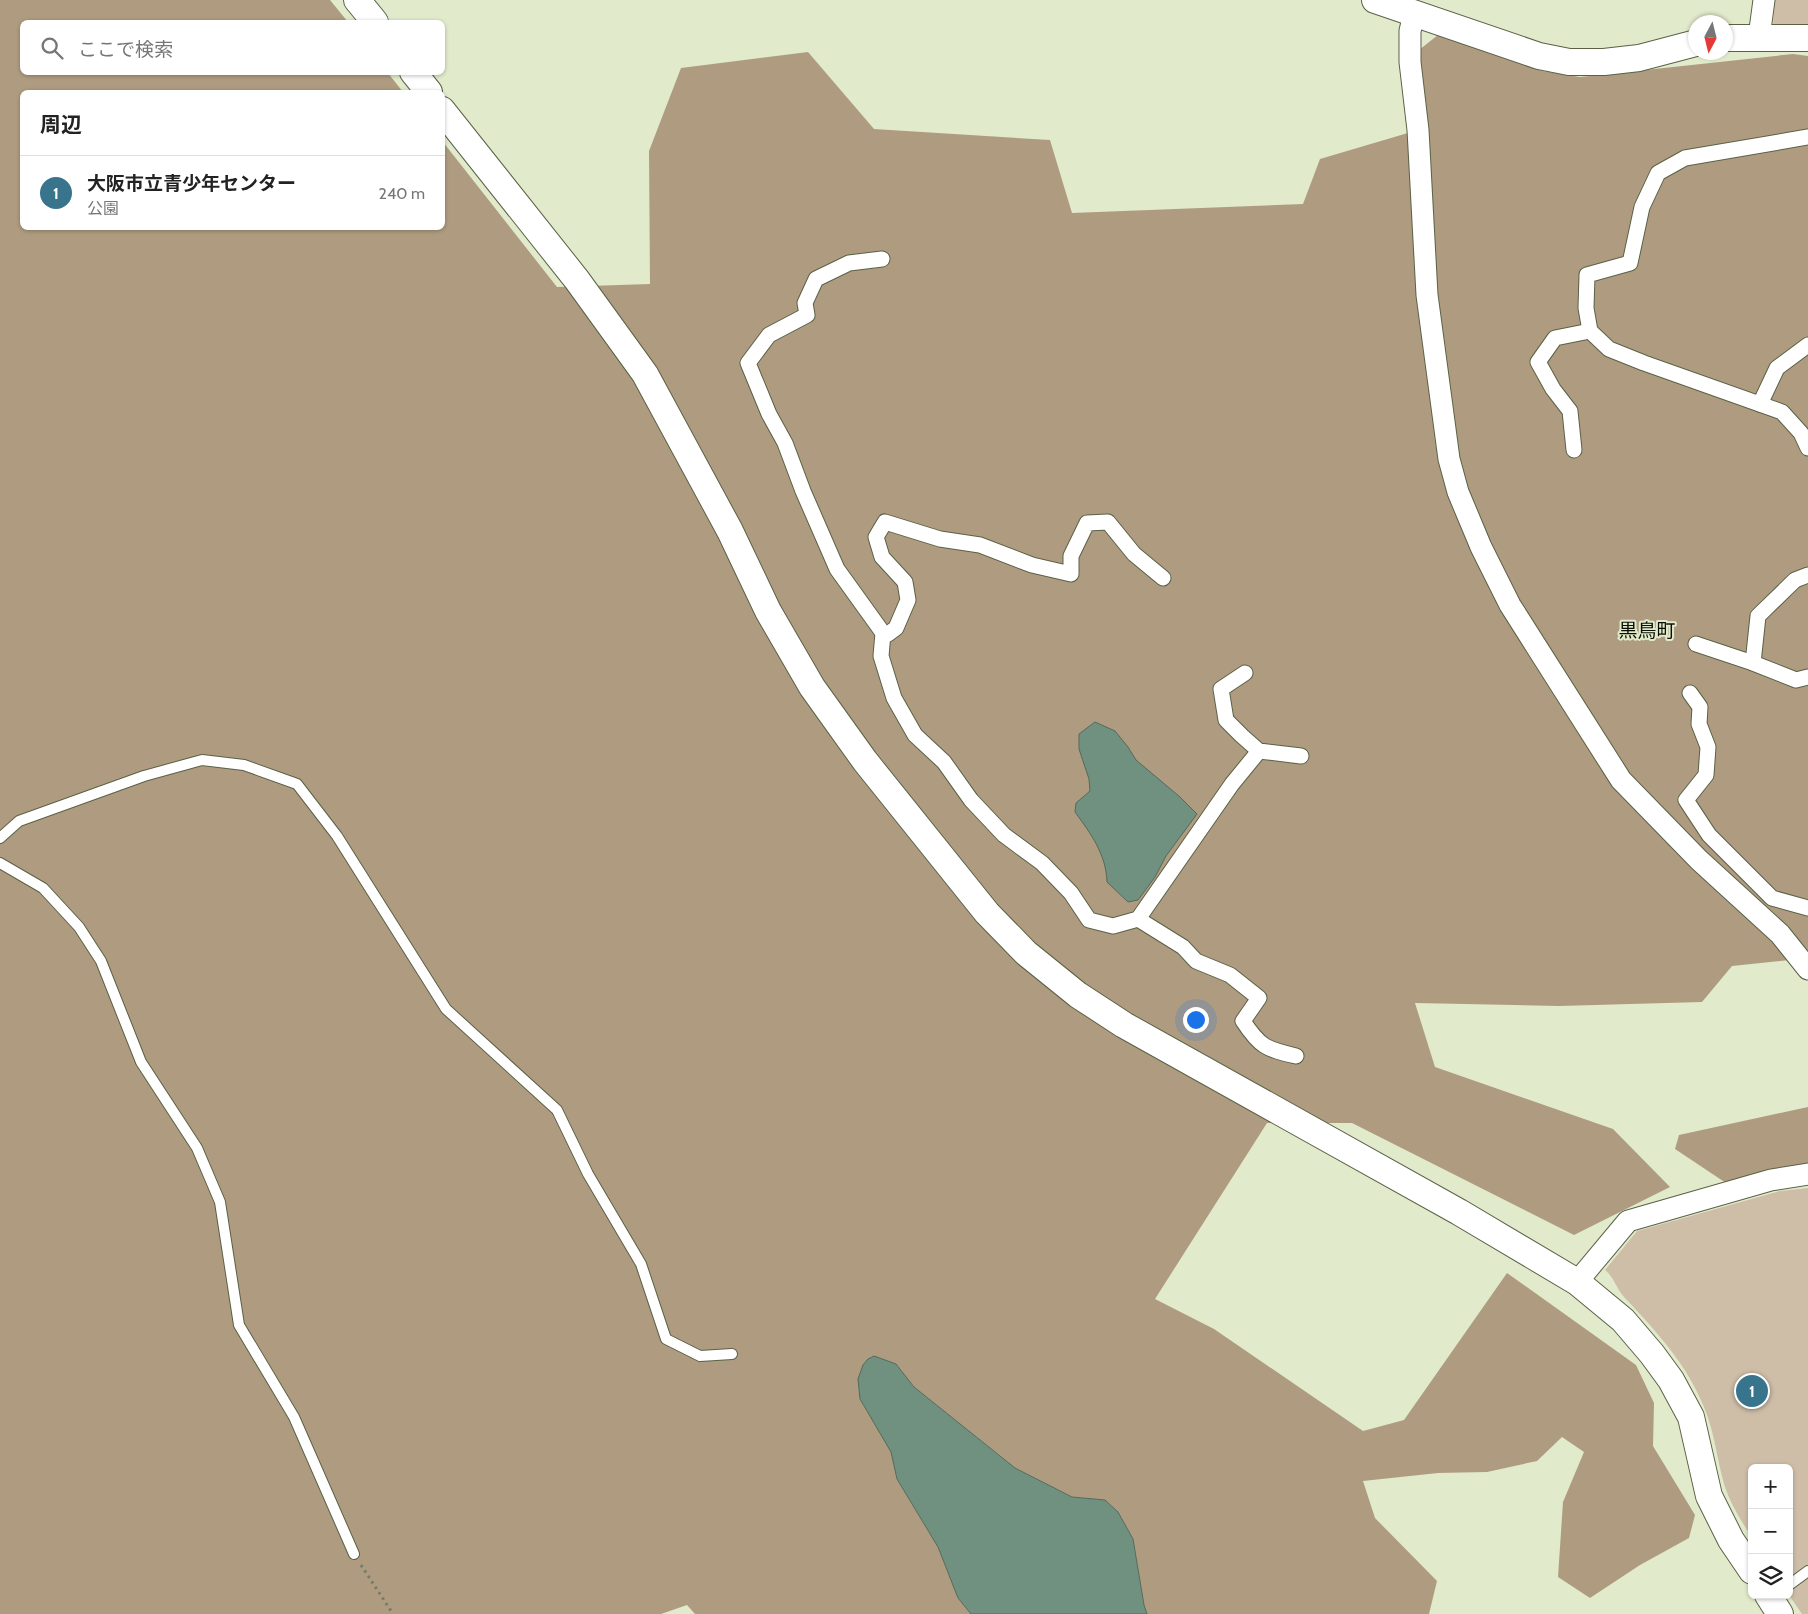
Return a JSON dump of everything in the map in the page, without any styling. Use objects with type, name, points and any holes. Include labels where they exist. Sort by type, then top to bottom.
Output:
[{"type":"street","points":[[357,0],[373,20]]},
{"type":"street","points":[[1759,37],[1764,0]]},
{"type":"street","points":[[1392,5],[1539,56],[1569,62],[1604,62],[1639,58],[1688,45]]},
{"type":"street","points":[[1392,5],[1410,31],[1410,62],[1418,130],[1427,295],[1449,459],[1458,492],[1481,547],[1510,605],[1621,780],[1699,860],[1780,934],[1808,969]]},
{"type":"street","points":[[1733,38],[1808,38]]},
{"type":"street","points":[[415,75],[427,90]]},
{"type":"street","points":[[445,114],[577,280],[645,374],[730,531],[768,611],[812,687],[865,761],[987,913],[1026,953],[1070,989],[1124,1025],[1459,1212],[1577,1282],[1623,1320],[1652,1354],[1670,1380],[1690,1417],[1709,1496],[1731,1540],[1748,1565]]},
{"type":"street","points":[[1808,137],[1684,158],[1658,173],[1642,207],[1630,263],[1587,275],[1586,308],[1590,331],[1609,349],[1782,412],[1801,433],[1808,448]]},
{"type":"street","points":[[882,259],[849,262],[816,279],[804,303],[807,315],[769,336],[748,363],[837,569],[883,633],[881,656],[894,698],[915,735],[944,762],[972,800],[1004,835],[1042,862],[1071,893],[1089,920],[1112,926],[1138,919],[1232,784],[1259,751]]},
{"type":"street","points":[[1574,450],[1570,411],[1553,389],[1538,362],[1555,338],[1590,331]]},
{"type":"street","points":[[1760,404],[1778,368],[1808,345]]},
{"type":"street","points":[[888,634],[896,628],[908,600],[905,582],[882,557],[876,537],[885,522],[940,539],[980,546],[1032,565],[1072,574],[1071,556],[1087,522],[1108,522],[1134,554],[1163,578]]},
{"type":"street","points":[[1753,663],[1758,616],[1794,580],[1808,576]]},
{"type":"street","points":[[1696,644],[1796,680],[1808,677]]},
{"type":"street","points":[[1245,673],[1221,689],[1226,720],[1259,751],[1301,756]]},
{"type":"street","points":[[1690,694],[1700,707],[1699,724],[1708,747],[1706,776],[1686,800],[1709,835],[1772,898],[1808,908]]},
{"type":"street","points":[[1138,919],[1182,947],[1196,961],[1230,976],[1259,998],[1243,1021],[1254,1038],[1270,1050],[1296,1056]]},
{"type":"street","points":[[1577,1282],[1628,1221],[1771,1180],[1808,1174]]},
{"type":"lane","points":[[0,838],[19,821],[144,776],[202,760],[244,765],[297,784],[337,836],[446,1009],[557,1110],[588,1174],[641,1264],[666,1339],[700,1356],[732,1354]]},
{"type":"lane","points":[[0,863],[44,888],[79,926],[100,961],[141,1062],[197,1148],[220,1202],[239,1325],[294,1417],[354,1554]]},
{"type":"lane","points":[[1793,1584],[1808,1571]]},
{"type":"path","points":[[354,1554],[393,1614]]},
{"type":"shaded area","points":[[0,0],[330,0],[346,20],[20,20],[20,75],[390,75],[401,90],[20,90],[20,230],[445,230],[445,145],[557,287],[650,284],[649,151],[681,68],[808,52],[874,129],[1050,140],[1072,213],[1303,204],[1320,159],[1418,130],[1419,50],[1438,35],[1542,71],[1580,77],[1793,54],[1808,56],[1808,958],[1732,966],[1702,1002],[1559,1006],[1415,1003],[1435,1067],[1613,1129],[1670,1187],[1574,1235],[1352,1123],[1267,1123],[1155,1299],[1214,1329],[1363,1431],[1404,1420],[1507,1273],[1636,1365],[1654,1403],[1653,1446],[1695,1515],[1689,1538],[1640,1565],[1590,1598],[1558,1577],[1563,1502],[1584,1452],[1562,1437],[1537,1461],[1487,1472],[1438,1473],[1363,1481],[1375,1518],[1437,1581],[1429,1614],[1147,1614],[1133,1539],[1118,1512],[1105,1500],[1072,1497],[1015,1468],[914,1387],[896,1364],[860,1399],[892,1452],[897,1479],[938,1547],[958,1598],[971,1614],[695,1614],[687,1605],[661,1614],[0,1614]]},
{"type":"shaded area","points":[[1774,0],[1808,0],[1808,33],[1773,26]]},
{"type":"shaded area","points":[[1095,722],[1115,731],[1136,760],[1197,814],[1166,856],[1155,877],[1138,900],[1128,902],[1107,882],[1101,853],[1092,836],[1075,812],[1076,803],[1090,791],[1089,779],[1079,749],[1079,734]]},
{"type":"shaded area","points":[[1808,1107],[1808,1163],[1726,1183],[1675,1149],[1679,1135]]},
{"type":"shaded area","points":[[1808,1188],[1808,1614],[1802,1614],[1792,1599],[1793,1464],[1748,1464],[1748,1531],[1727,1494],[1711,1427],[1697,1391],[1669,1348],[1624,1297],[1605,1270],[1637,1231],[1780,1191]]},
{"type":"shaded area","points":[[874,1356],[896,1364],[914,1387],[1015,1468],[1072,1497],[1105,1500],[1118,1512],[1133,1539],[1147,1614],[971,1614],[958,1598],[938,1547],[897,1479],[891,1452],[860,1399],[858,1379],[863,1365]]},
{"type":"place","name":"大阪市立青少年センター","points":[[1752,1391]]},
{"type":"district","name":"黒鳥町","points":[[1647,630]]}]
